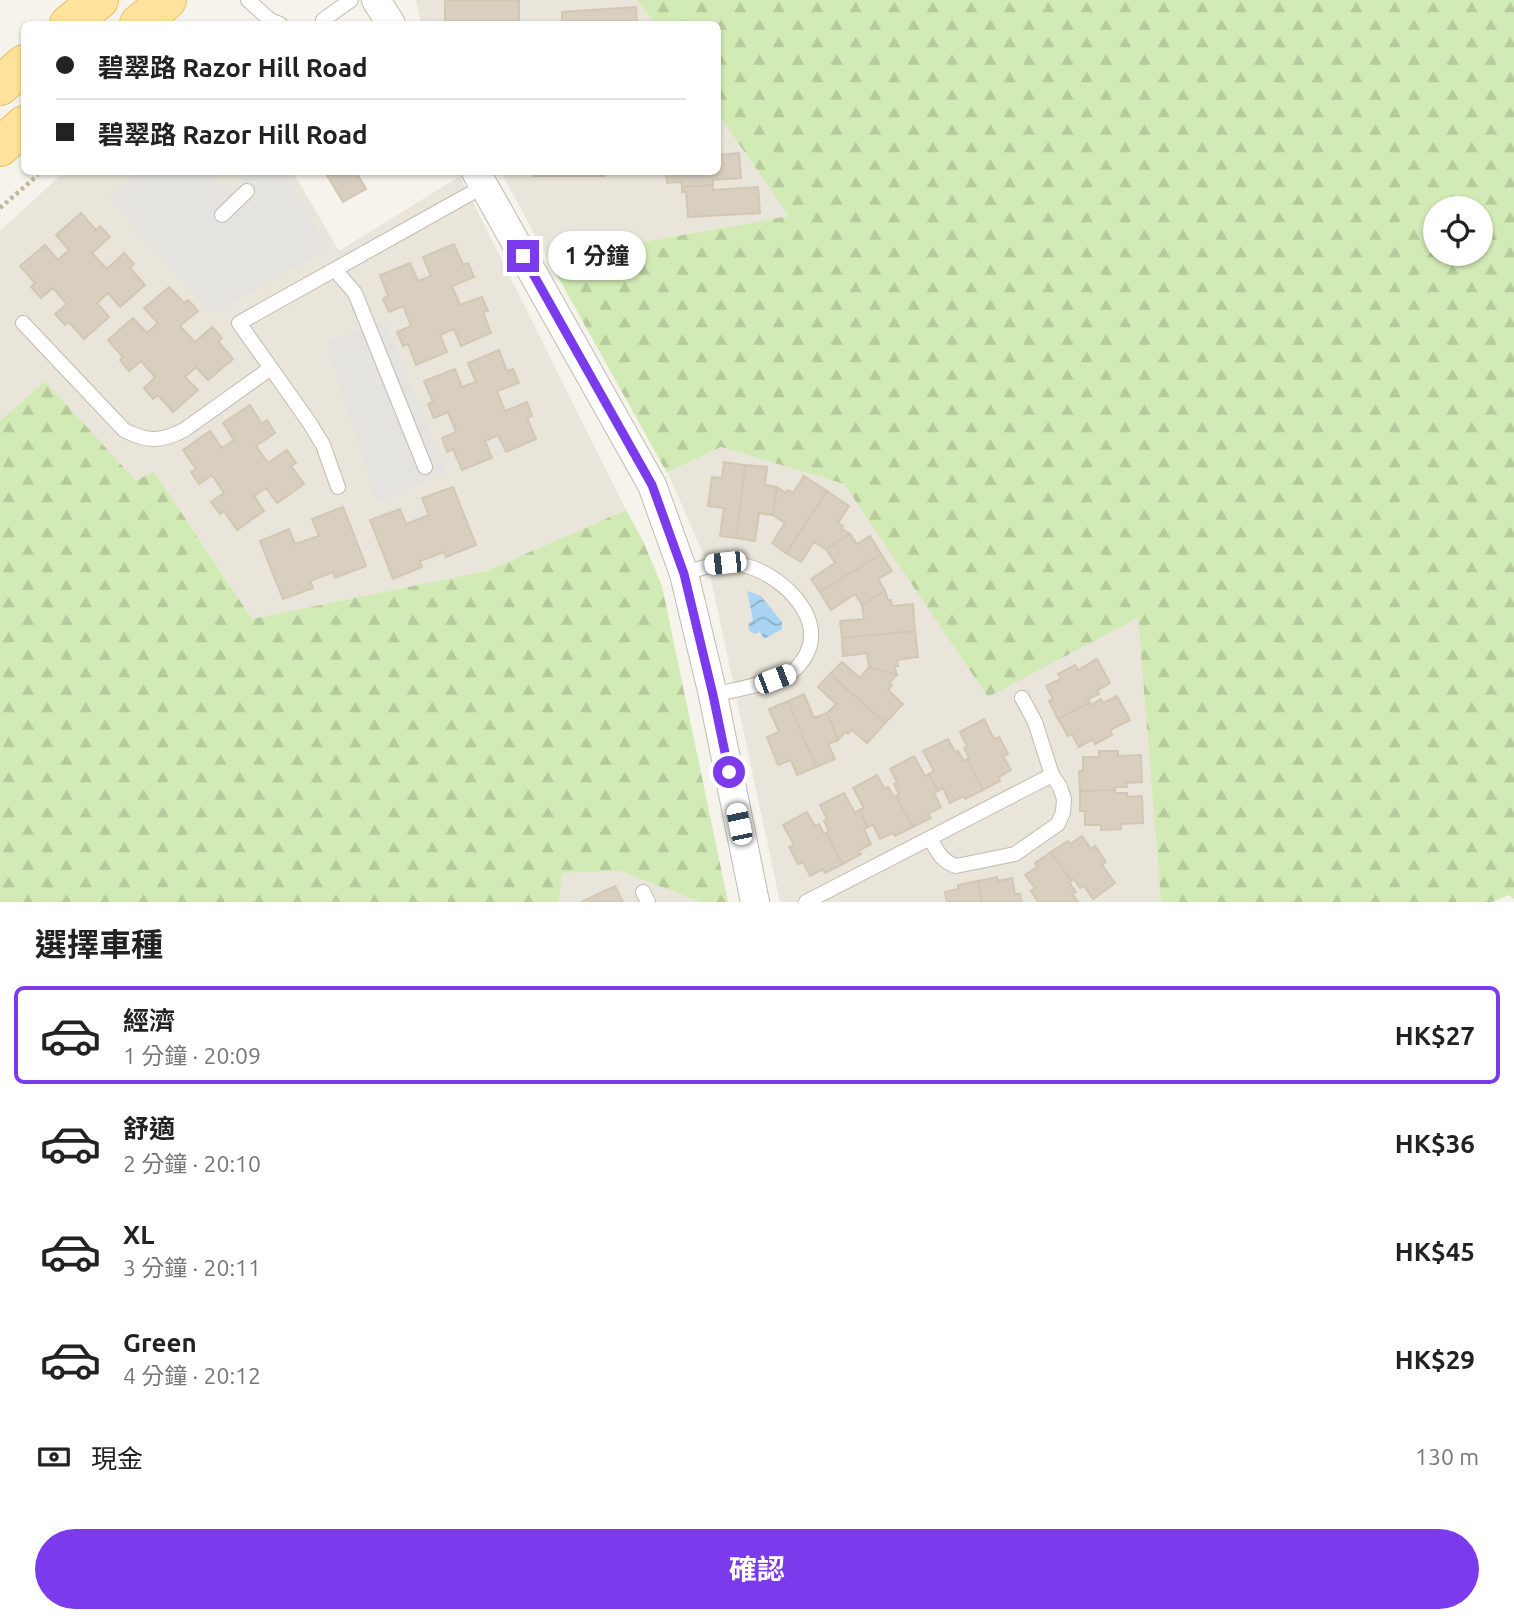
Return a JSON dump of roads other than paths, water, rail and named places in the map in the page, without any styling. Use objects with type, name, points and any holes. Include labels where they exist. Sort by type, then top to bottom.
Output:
[{"type":"main road","points":[[73,21],[99,0]]},
{"type":"main road","points":[[0,86],[21,67]]},
{"type":"main road","points":[[0,147],[21,128]]},
{"type":"street","points":[[376,0],[390,21]]},
{"type":"street","points":[[389,0],[392,21]]},
{"type":"street","points":[[480,179],[652,485],[684,574],[713,695],[755,902]]},
{"type":"lane","points":[[248,0],[272,21]]},
{"type":"lane","points":[[323,19],[351,0]]},
{"type":"lane","points":[[338,487],[323,445],[239,323],[335,270],[480,179]]},
{"type":"lane","points":[[222,215],[247,191]]},
{"type":"lane","points":[[335,270],[355,293],[425,467]]},
{"type":"lane","points":[[23,323],[124,430],[138,437],[154,440],[170,437],[184,430],[271,368]]},
{"type":"lane","points":[[684,574],[708,565],[725,563],[758,570],[774,578],[786,589],[807,615],[812,631],[810,647],[803,662],[790,673],[713,695]]},
{"type":"lane","points":[[930,838],[940,857],[956,866],[1016,854],[1058,824],[1063,812],[1060,787],[1052,775],[1035,722],[1022,698]]},
{"type":"lane","points":[[806,902],[1052,775]]},
{"type":"water","points":[[747,591],[761,596],[782,622],[782,629],[764,639],[760,632],[751,632],[748,628],[753,620]]}]
